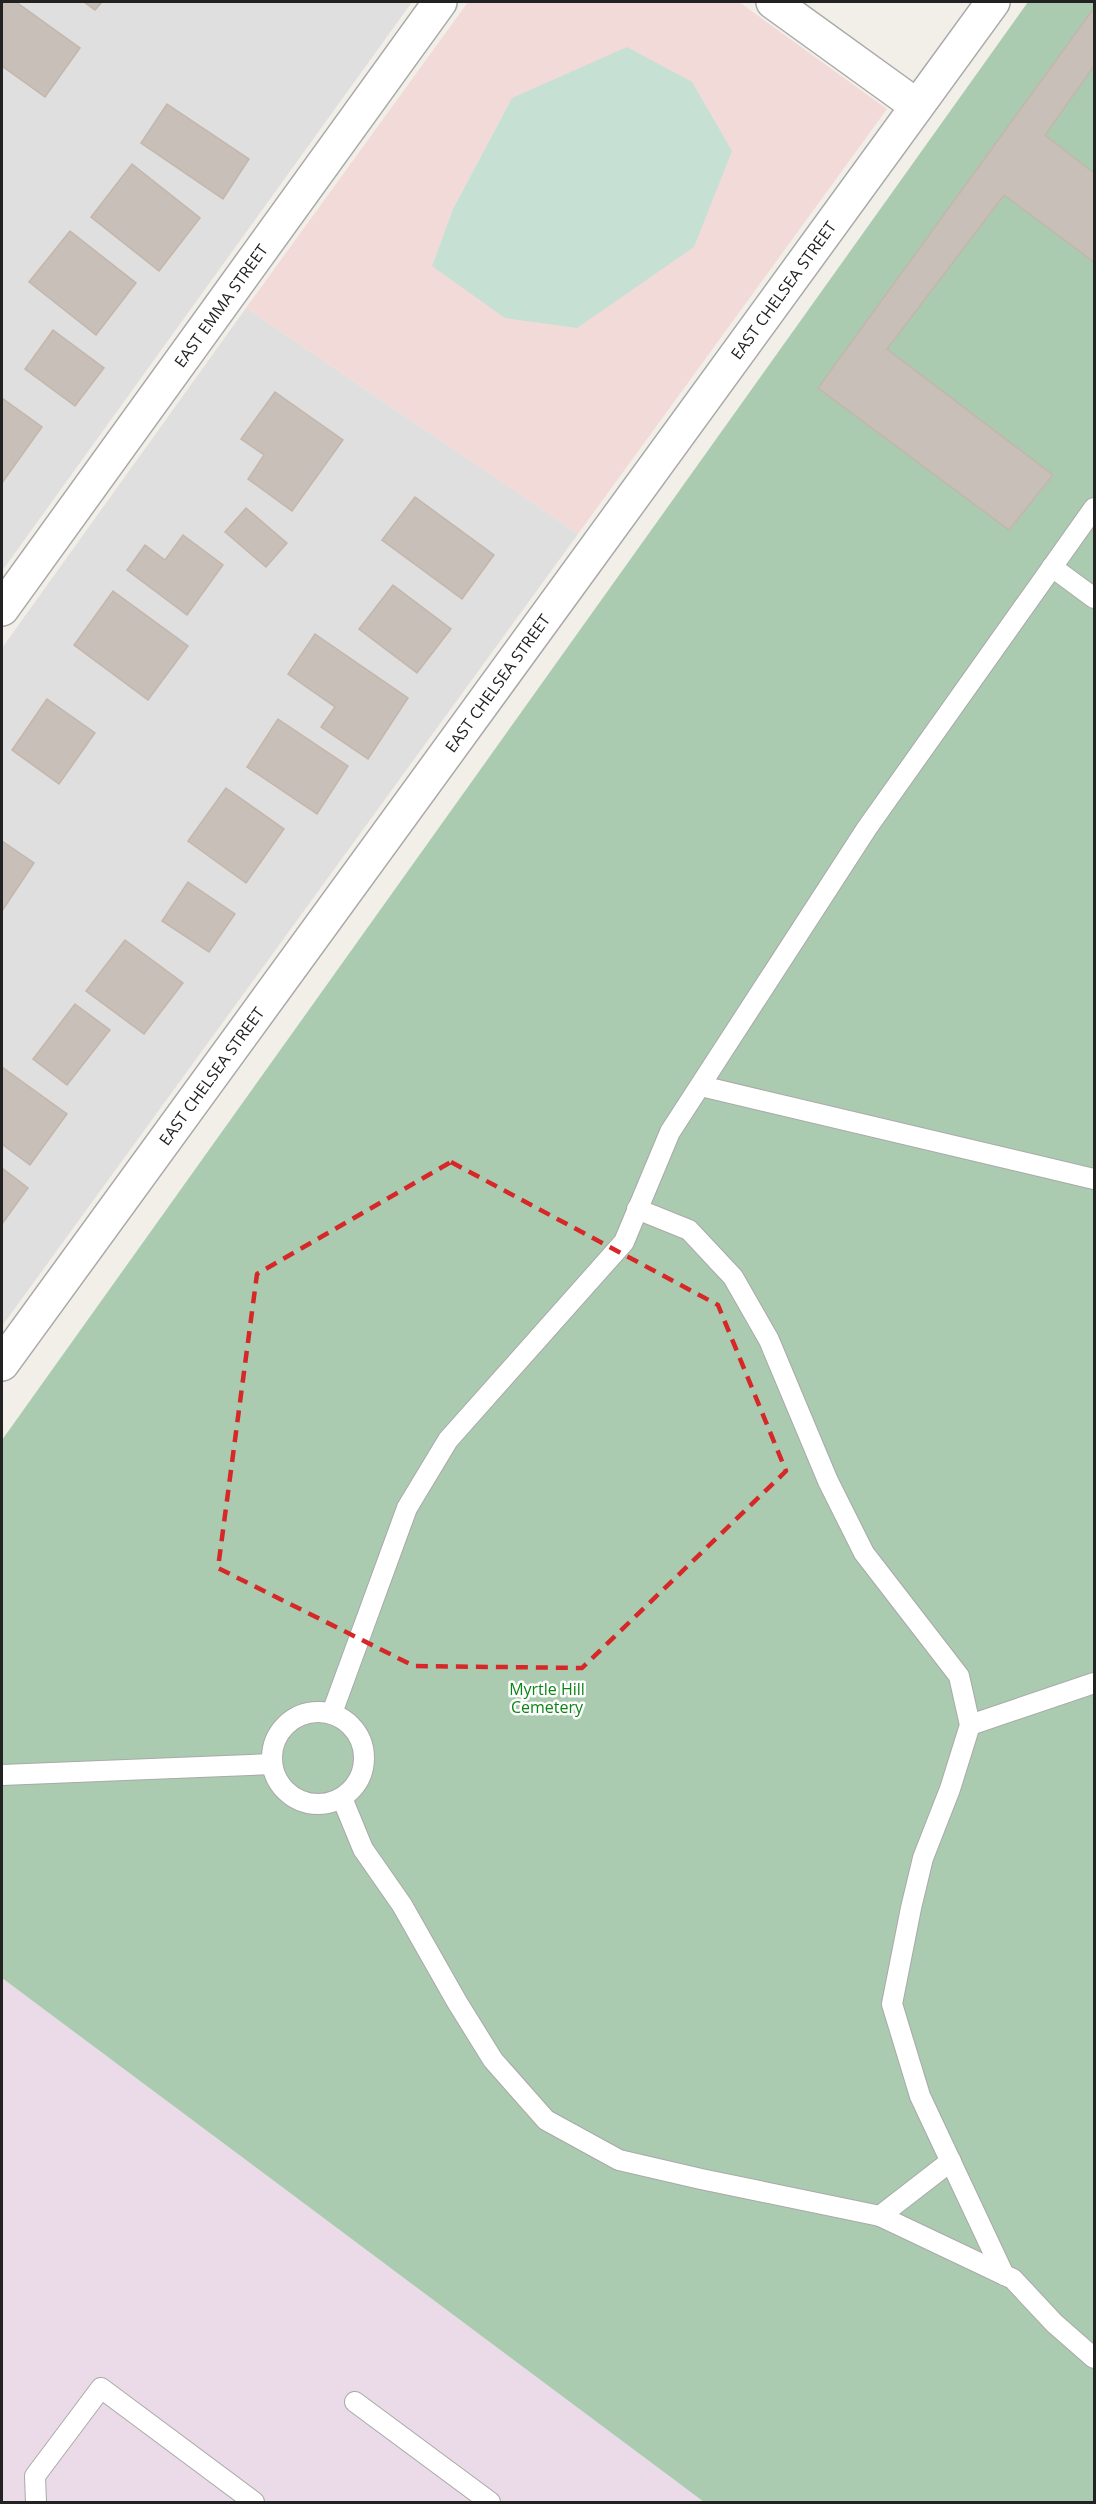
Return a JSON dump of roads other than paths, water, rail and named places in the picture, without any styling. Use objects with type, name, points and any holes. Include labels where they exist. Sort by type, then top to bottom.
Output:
[{"type":"street","name":"EAST EMMA STREET","points":[[2,609],[440,2]]},
{"type":"street","points":[[773,2],[917,106]]},
{"type":"street","name":"EAST CHELSEA STREET","points":[[2,1365],[993,2]]},
{"type":"lane","points":[[332,1713],[406,1508],[448,1440],[624,1242],[670,1132],[867,828],[1095,508]]},
{"type":"lane","points":[[1052,567],[1095,598]]},
{"type":"lane","points":[[701,1086],[1095,1179]]},
{"type":"lane","points":[[637,1209],[689,1230],[733,1276],[769,1340],[828,1481],[864,1553],[959,1676],[970,1725],[950,1789],[923,1858],[892,2004],[920,2096],[1004,2275]]},
{"type":"lane","points":[[970,1725],[1095,1683]]},
{"type":"lane","points":[[316,1712],[332,1713],[345,1720],[356,1731],[363,1744],[365,1759],[362,1775],[354,1787],[342,1798],[328,1803],[313,1804],[298,1800],[276,1779],[272,1764],[273,1749],[278,1735],[288,1723],[301,1715],[316,1712]]},
{"type":"lane","points":[[2,1775],[272,1764]]},
{"type":"lane","points":[[342,1798],[363,1849],[402,1905],[493,2060],[546,2120],[619,2160],[880,2216],[1013,2279],[1054,2323],[1095,2358]]},
{"type":"lane","points":[[880,2216],[951,2161]]},
{"type":"lane","points":[[36,2502],[35,2476],[101,2388],[254,2502]]},
{"type":"lane","points":[[355,2402],[490,2502]]},
{"type":"park label","name":"Myrtle Hill Cemetery","points":[[547,1698]]}]
